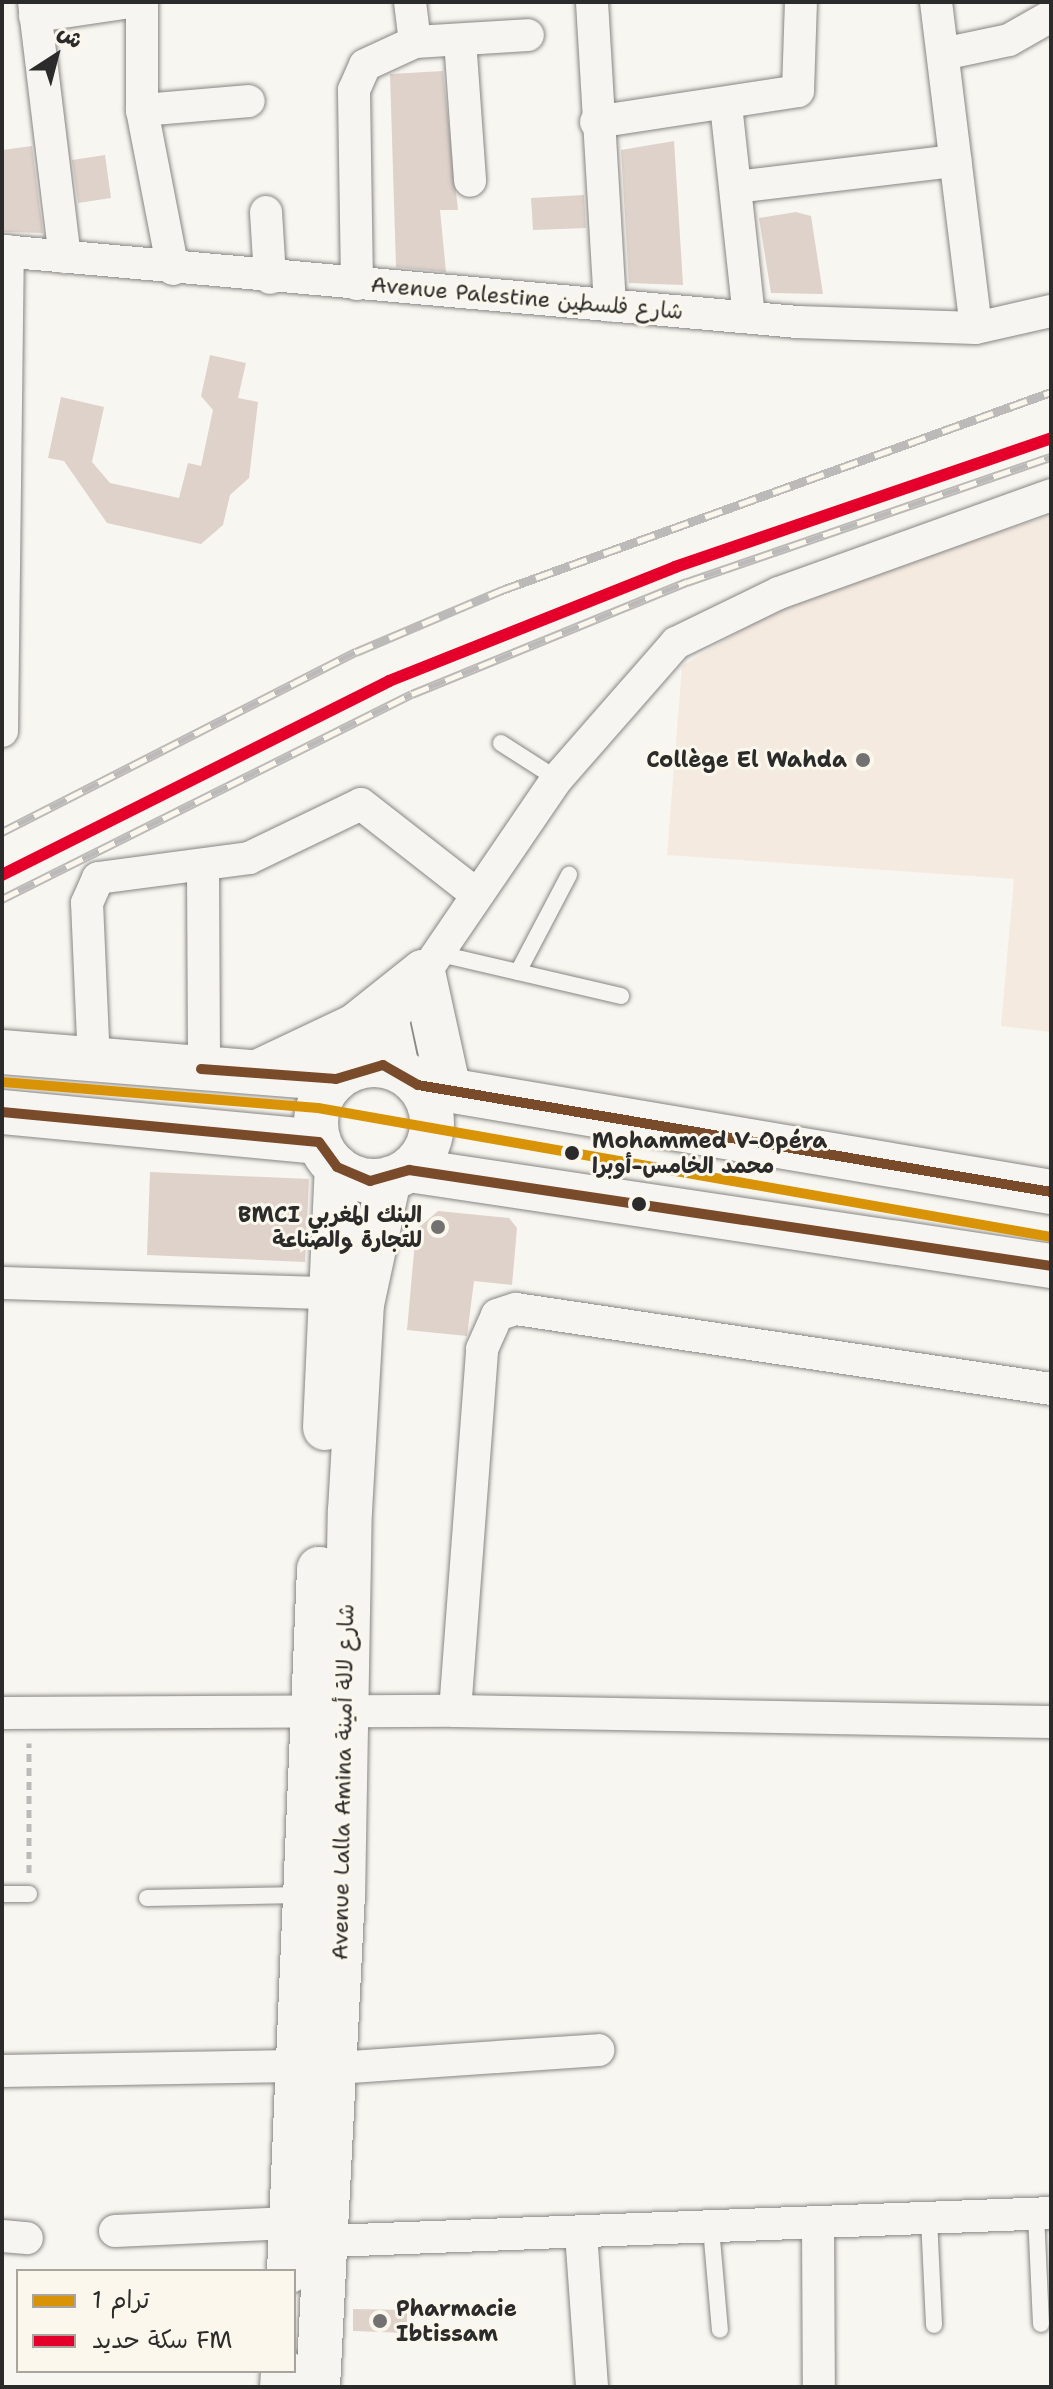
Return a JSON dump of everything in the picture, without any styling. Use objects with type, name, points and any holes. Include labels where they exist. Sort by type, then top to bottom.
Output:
[{"type":"main road","points":[[257,1072],[355,1026],[430,963]]},
{"type":"main road","points":[[399,1175],[432,1125],[423,1083],[430,963]]},
{"type":"main road","points":[[2,1052],[94,1063],[257,1072],[348,1072],[1051,1192]]},
{"type":"main road","points":[[328,1155],[318,1108],[348,1072]]},
{"type":"main road","points":[[2,1112],[328,1155],[370,1181],[399,1175],[1051,1266]]},
{"type":"main road","name":"Avenue Lalla Amina شارع لالة أمينة","points":[[289,2269],[290,2223],[315,2067],[328,1713],[328,1155]]},
{"type":"main road","name":"Avenue Lalla Amina شارع لالة أمينة","points":[[318,2387],[330,2241],[300,1895],[328,1713],[362,1304],[399,1175]]},
{"type":"street","points":[[65,257],[35,9],[130,2]]},
{"type":"street","points":[[142,2],[142,110],[173,269]]},
{"type":"street","points":[[410,2],[415,42]]},
{"type":"street","points":[[600,2],[592,2],[596,122],[610,305]]},
{"type":"street","points":[[596,122],[782,99],[802,88],[801,2]]},
{"type":"street","points":[[936,2],[976,328]]},
{"type":"street","points":[[943,54],[1009,40],[1051,16]]},
{"type":"street","points":[[357,284],[354,90],[374,55],[415,42],[528,35]]},
{"type":"street","points":[[460,40],[470,181]]},
{"type":"street","points":[[142,110],[249,101]]},
{"type":"street","points":[[726,105],[749,316]]},
{"type":"street","points":[[736,187],[955,161]]},
{"type":"street","points":[[266,212],[270,278]]},
{"type":"street","points":[[2,731],[5,251]]},
{"type":"street","name":"Avenue Palestine شارع فلسطين","points":[[5,251],[270,278],[749,316],[976,328],[1051,311]]},
{"type":"street","points":[[348,1072],[394,1025],[430,963],[557,779],[676,643],[779,593],[1051,495]]},
{"type":"street","points":[[94,1063],[90,886],[98,878],[203,867],[272,851],[361,804],[476,894]]},
{"type":"street","points":[[203,867],[204,1069]]},
{"type":"street","points":[[394,1025],[423,1083]]},
{"type":"street","points":[[2,1283],[329,1293]]},
{"type":"street","points":[[455,1711],[480,1368],[497,1315],[516,1309],[1051,1389]]},
{"type":"street","points":[[16,1713],[455,1711],[1051,1722]]},
{"type":"street","points":[[2,2071],[315,2067],[598,2050]]},
{"type":"street","points":[[330,2241],[1043,2214]]},
{"type":"street","points":[[115,2231],[290,2223]]},
{"type":"street","points":[[818,2223],[819,2387]]},
{"type":"street","points":[[581,2233],[592,2387]]},
{"type":"lane","points":[[501,743],[557,779]]},
{"type":"lane","points":[[518,972],[569,875]]},
{"type":"lane","points":[[430,963],[518,972],[621,996]]},
{"type":"lane","points":[[2,1894],[29,1894]]},
{"type":"lane","points":[[147,1898],[300,1895]]},
{"type":"lane","points":[[1041,2324],[1043,2214]]},
{"type":"lane","points":[[929,2218],[934,2325]]},
{"type":"lane","points":[[711,2228],[720,2330]]},
{"type":"path","points":[[16,1713],[29,1894]]},
{"type":"shaded area","name":"Collège El Wahda","points":[[1051,515],[1051,1032],[1001,1026],[1014,879],[667,855],[682,666],[787,603]]},
{"type":"building","points":[[443,71],[458,210],[440,210],[446,272],[396,267],[390,74]]},
{"type":"building","points":[[674,141],[683,285],[629,283],[621,150]]},
{"type":"building","points":[[32,146],[43,233],[2,232],[2,150]]},
{"type":"building","points":[[105,155],[111,198],[78,203],[72,160]]},
{"type":"building","points":[[584,195],[586,228],[533,230],[531,198]]},
{"type":"building","points":[[796,212],[811,216],[823,294],[771,293],[759,218]]},
{"type":"building","points":[[210,355],[246,363],[238,398],[258,402],[249,478],[230,495],[223,525],[201,544],[107,523],[64,461],[48,458],[61,397],[104,407],[92,462],[110,483],[179,498],[188,463],[201,466],[213,410],[201,396]]},
{"type":"building","points":[[150,1172],[309,1179],[305,1262],[147,1255]]},
{"type":"building","points":[[438,1211],[509,1218],[517,1228],[512,1285],[474,1281],[467,1336],[407,1330],[416,1230]]},
{"type":"building","name":"Pharmacie Ibtissam","points":[[353,2309],[407,2310],[407,2333],[353,2331]]},
{"type":"railway","points":[[2,832],[356,652],[502,590],[1051,392]]},
{"type":"railway","points":[[2,899],[412,694],[687,582],[1051,457]]},
{"type":"tram line","name":"1","points":[[2,1082],[318,1108],[1051,1237]]},
{"type":"rail line","name":"FM","points":[[2,875],[389,681],[675,567],[1051,438]]},
{"type":"transit line","points":[[201,1069],[336,1079],[383,1065],[418,1085],[1051,1192]]},
{"type":"transit line","points":[[2,1112],[319,1142],[337,1167],[370,1181],[409,1170],[1051,1266]]},
{"type":"place","name":"Collège El Wahda","points":[[863,760]]},
{"type":"place","name":"Mohammed V-Opéra محمد الخامس-أوبرا","points":[[572,1153]]},
{"type":"place","name":"BMCI البنك المغربي للتجارة والصناعة","points":[[438,1227]]},
{"type":"place","name":"Pharmacie Ibtissam","points":[[380,2321]]}]
